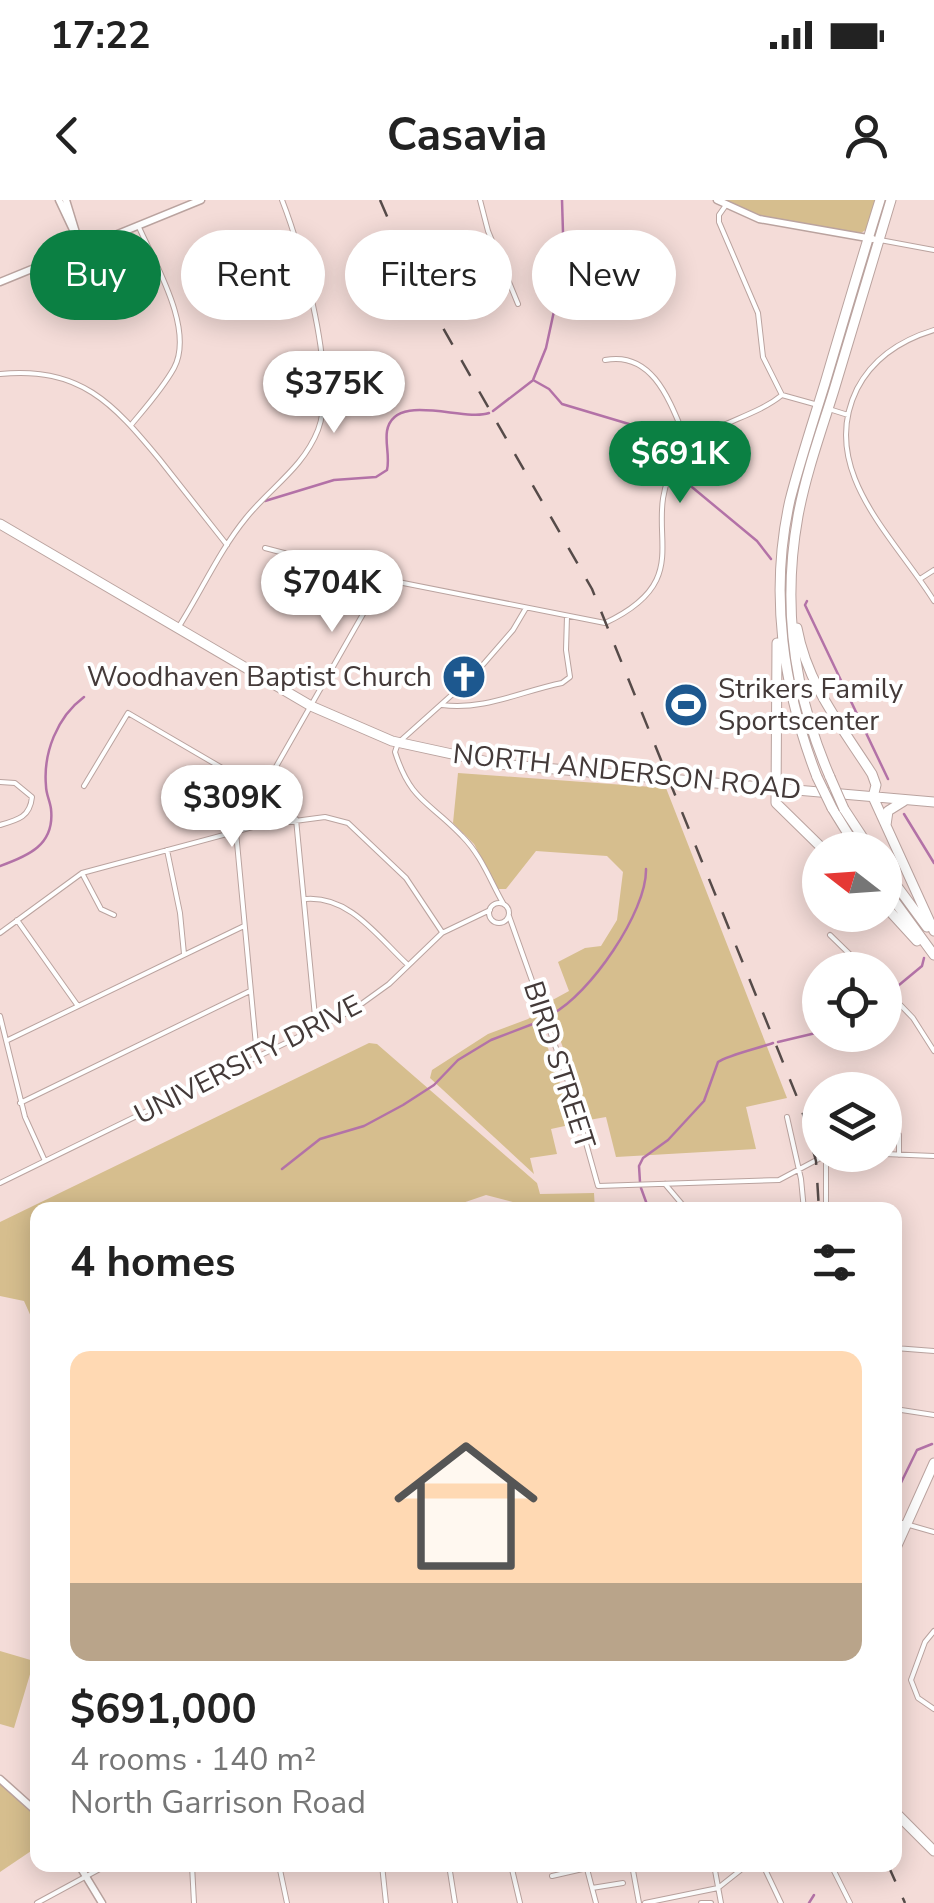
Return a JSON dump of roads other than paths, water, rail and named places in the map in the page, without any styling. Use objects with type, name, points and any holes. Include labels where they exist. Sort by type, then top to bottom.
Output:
[{"type":"main road","points":[[780,810],[776,801],[776,768],[781,580],[790,502],[856,314],[881,200]]},
{"type":"main road","points":[[859,832],[830,778],[808,721],[796,665],[791,611],[801,501],[823,407],[873,239],[891,200]]},
{"type":"main road","name":"NORTH ANDERSON ROAD","points":[[0,524],[310,706],[398,743],[508,765],[934,802]]},
{"type":"main road","points":[[796,534],[795,608],[804,658],[820,694],[872,774],[888,790],[907,800]]},
{"type":"main road","points":[[781,580],[781,632],[790,691],[817,777],[847,832]]},
{"type":"main road","points":[[776,768],[764,781],[750,787],[804,832]]},
{"type":"main road","points":[[872,774],[876,785],[874,798],[886,829],[934,934]]},
{"type":"main road","points":[[886,829],[888,811],[907,800]]},
{"type":"main road","points":[[902,892],[934,934]]},
{"type":"main road","points":[[902,912],[934,956]]},
{"type":"main road","points":[[902,926],[934,963]]},
{"type":"main road","points":[[902,1536],[934,1462]]},
{"type":"main road","points":[[902,1819],[934,1850]]},
{"type":"street","points":[[63,200],[74,230]]},
{"type":"street","points":[[128,230],[201,200]]},
{"type":"street","points":[[178,628],[227,546],[257,506],[302,460],[320,426],[322,388],[312,296],[282,200]]},
{"type":"street","points":[[480,200],[518,304]]},
{"type":"street","points":[[717,200],[759,218],[934,250]]},
{"type":"street","points":[[726,205],[719,222],[758,313],[763,356],[782,395]]},
{"type":"street","points":[[131,425],[176,365],[181,337],[138,226]]},
{"type":"street","points":[[0,282],[30,270]]},
{"type":"street","points":[[934,330],[909,339],[882,357],[863,379],[848,415],[847,454],[856,486],[934,601]]},
{"type":"street","points":[[605,360],[618,357],[639,361],[652,374],[689,447]]},
{"type":"street","points":[[0,374],[31,372],[74,382],[104,398],[131,425],[227,546]]},
{"type":"street","points":[[265,548],[383,579],[605,623],[635,606],[656,586],[664,496],[672,472],[689,447],[782,395],[848,415]]},
{"type":"street","points":[[920,579],[934,570]]},
{"type":"street","points":[[84,786],[128,713],[253,786],[265,786],[383,579]]},
{"type":"street","points":[[398,743],[494,652],[526,608]]},
{"type":"street","points":[[439,704],[462,708],[562,683],[570,677],[567,616]]},
{"type":"street","name":"BIRD STREET","points":[[398,743],[394,752],[401,775],[472,847],[500,903],[508,907],[572,1092],[598,1186],[664,1184]]},
{"type":"street","points":[[0,782],[15,782],[32,797],[31,810],[22,818],[0,825]]},
{"type":"street","points":[[0,933],[82,873],[236,832],[325,816],[348,823],[406,878],[442,932]]},
{"type":"street","points":[[296,819],[316,1027]]},
{"type":"street","points":[[236,832],[257,1056]]},
{"type":"street","points":[[166,849],[180,912],[184,954]]},
{"type":"street","points":[[82,873],[101,909],[114,915]]},
{"type":"street","points":[[304,900],[324,898],[347,907],[406,964]]},
{"type":"street","points":[[480,915],[491,918],[490,910],[500,903]]},
{"type":"street","name":"UNIVERSITY DRIVE","points":[[0,1184],[366,1002],[442,932],[490,910]]},
{"type":"street","points":[[498,923],[509,916]]},
{"type":"street","name":"BIRD STREET","points":[[491,918],[504,925],[518,944]]},
{"type":"street","points":[[17,920],[78,1006]]},
{"type":"street","points":[[8,1040],[244,926]]},
{"type":"street","points":[[830,935],[847,952]]},
{"type":"street","points":[[20,1103],[250,991]]},
{"type":"street","points":[[902,1007],[934,1052]]},
{"type":"street","points":[[0,1016],[20,1103],[45,1161]]},
{"type":"street","points":[[787,1116],[803,1202]]},
{"type":"street","points":[[902,1155],[934,1156]]},
{"type":"street","points":[[664,1184],[770,1181],[784,1179],[802,1168]]},
{"type":"street","points":[[826,1172],[826,1202]]},
{"type":"street","points":[[664,1184],[681,1202]]},
{"type":"street","points":[[902,1348],[934,1351]]},
{"type":"street","points":[[902,1409],[934,1414]]},
{"type":"street","points":[[902,1523],[934,1532]]},
{"type":"street","points":[[934,1632],[926,1642],[912,1680],[918,1698],[934,1709]]},
{"type":"street","points":[[0,1779],[30,1806]]},
{"type":"street","points":[[83,1872],[102,1903]]},
{"type":"street","points":[[37,1903],[96,1872]]},
{"type":"street","points":[[192,1872],[194,1903]]},
{"type":"street","points":[[280,1872],[287,1903]]},
{"type":"street","points":[[383,1872],[386,1903]]},
{"type":"street","points":[[450,1872],[455,1903]]},
{"type":"street","points":[[513,1872],[520,1903]]},
{"type":"street","points":[[552,1876],[566,1872]]},
{"type":"street","points":[[588,1872],[596,1903]]},
{"type":"street","points":[[634,1872],[642,1903],[718,1888],[738,1872]]},
{"type":"street","points":[[715,1872],[722,1903]]},
{"type":"street","points":[[766,1872],[782,1903]]},
{"type":"street","points":[[834,1872],[850,1903]]},
{"type":"street","points":[[592,1888],[623,1883]]},
{"type":"street","points":[[700,1903],[710,1903]]},
{"type":"waterway","points":[[533,380],[546,348],[564,265],[562,200]]},
{"type":"waterway","points":[[533,380],[549,389],[562,404],[629,424],[670,467]]},
{"type":"waterway","points":[[493,411],[532,381]]},
{"type":"waterway","points":[[265,501],[334,480],[376,477],[387,470],[387,431],[392,419],[402,413],[489,413]]},
{"type":"waterway","points":[[675,473],[757,541],[771,559]]},
{"type":"waterway","points":[[807,601],[805,605],[888,779]]},
{"type":"waterway","points":[[0,866],[38,847],[49,832],[51,809],[46,774],[50,749],[59,725],[84,697]]},
{"type":"waterway","points":[[904,814],[934,863]]},
{"type":"waterway","points":[[552,1014],[582,989],[613,950],[637,907],[646,869]]},
{"type":"waterway","points":[[902,983],[922,966],[924,958]]},
{"type":"waterway","points":[[282,1169],[320,1139],[364,1126],[403,1105],[434,1085],[458,1060],[491,1040],[538,1022]]},
{"type":"waterway","points":[[778,1042],[802,1036]]},
{"type":"waterway","points":[[640,1182],[643,1158],[668,1140],[704,1101],[718,1062],[773,1043]]},
{"type":"waterway","points":[[641,1188],[646,1202]]},
{"type":"waterway","points":[[902,1481],[917,1450],[932,1444]]},
{"type":"waterway","points":[[809,1903],[814,1895]]},
{"type":"railway","points":[[380,200],[411,272],[592,589],[801,1107],[816,1161],[819,1202]]},
{"type":"railway","points":[[891,1872],[905,1903]]},
{"type":"place","name":"Woodhaven Baptist Church","points":[[464,677]]},
{"type":"place","name":"Strikers Family Sportscenter","points":[[686,705]]}]
